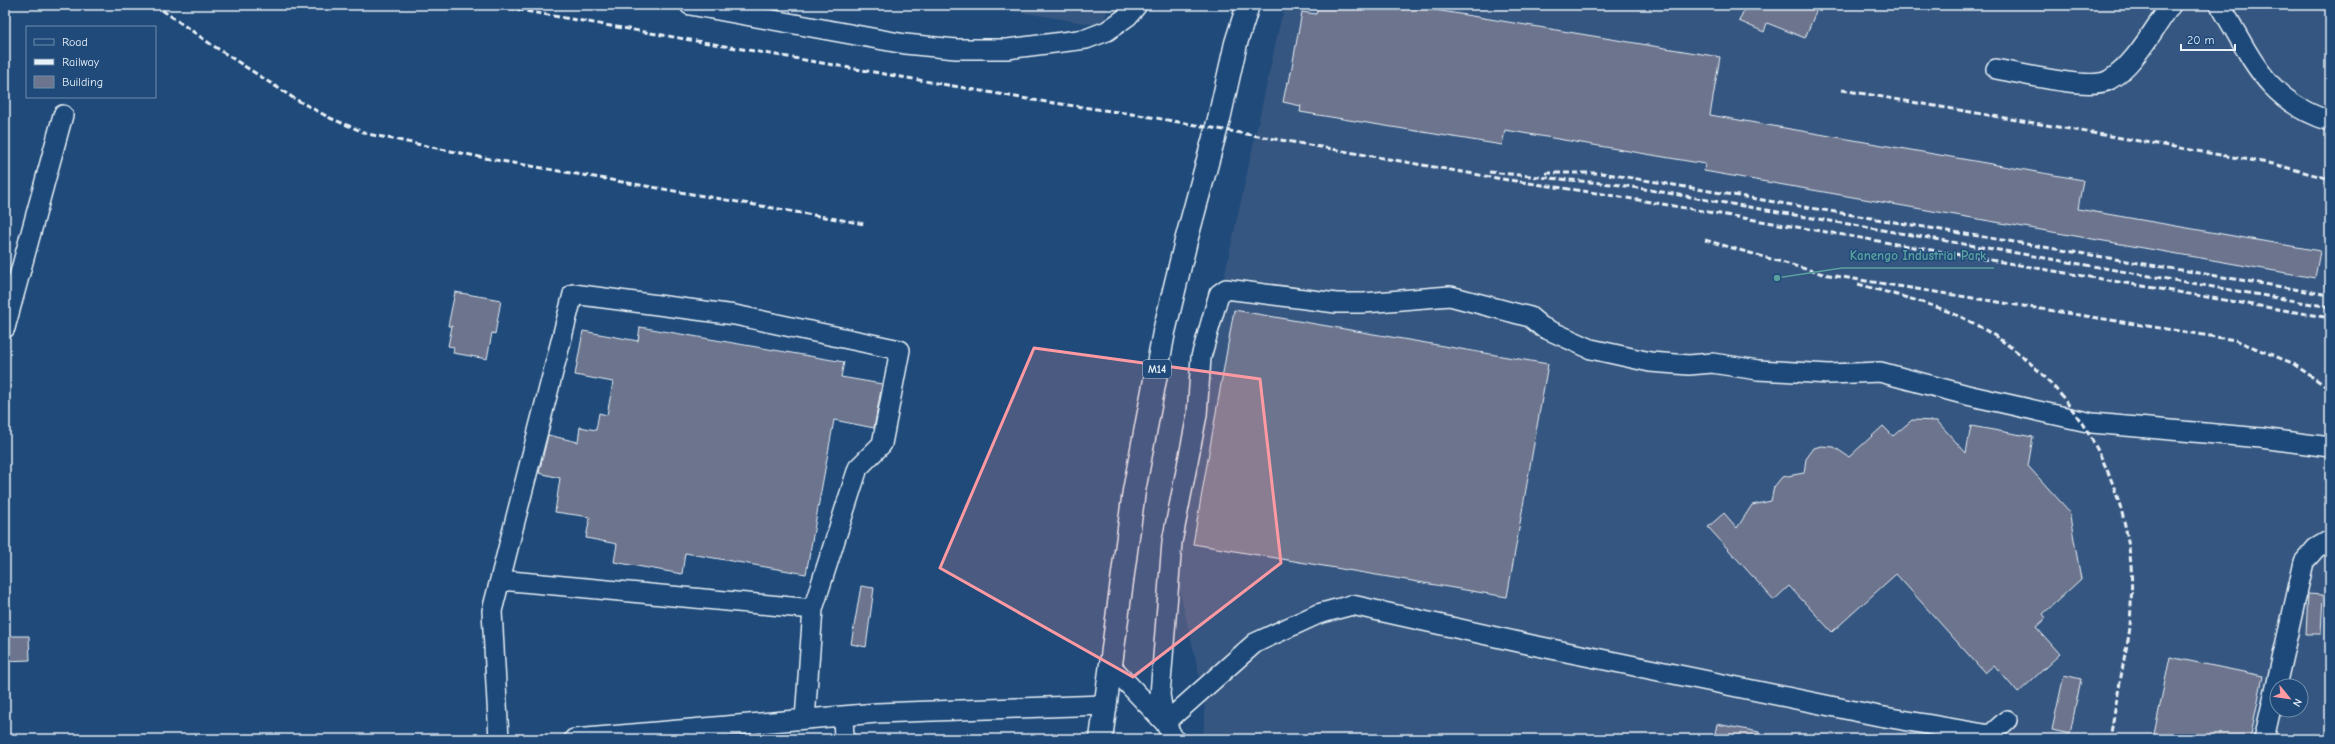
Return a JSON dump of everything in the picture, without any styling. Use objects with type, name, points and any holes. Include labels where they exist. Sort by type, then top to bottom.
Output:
[{"type":"highway","name":"M14","points":[[1101,739],[1104,705],[1134,491],[1164,332],[1186,241],[1219,119],[1236,43],[1248,5]]},
{"type":"street","points":[[690,5],[905,44],[956,49],[1007,50],[1086,39],[1107,31],[1128,16],[1137,5]]},
{"type":"street","points":[[1996,69],[2085,84],[2108,81],[2127,66],[2171,5]]},
{"type":"street","points":[[2220,5],[2267,82],[2296,107],[2330,121]]},
{"type":"street","points":[[5,328],[63,115]]},
{"type":"street","points":[[1165,722],[1160,695],[1172,542],[1196,415],[1201,357],[1219,294],[1226,289],[1336,303],[1364,304],[1450,296],[1530,317],[1542,327],[1591,349],[1650,362],[1689,365],[1712,363],[1758,370],[1829,374],[1880,372],[1967,395],[2092,423],[2261,438],[2330,447]]},
{"type":"street","points":[[499,739],[492,611],[573,294],[735,315],[900,350],[882,444],[858,468],[813,609],[805,719]]},
{"type":"street","points":[[2264,739],[2304,562],[2316,548],[2330,540]]},
{"type":"street","points":[[500,580],[813,609]]},
{"type":"street","points":[[1165,722],[1255,643],[1318,614],[1352,605],[1532,645],[1895,718],[1990,735],[2007,720]]},
{"type":"street","points":[[1110,666],[1165,722],[1174,739]]},
{"type":"street","points":[[574,739],[843,716],[1104,705]]},
{"type":"street","points":[[843,716],[844,739]]},
{"type":"highlighted area","points":[[1034,348],[1260,379],[1281,563],[1133,677],[940,568]]},
{"type":"shaded area","points":[[979,5],[1109,5],[1102,26]]},
{"type":"shaded area","points":[[1287,5],[2330,5],[2330,739],[1203,739],[1205,699],[1167,536],[1281,19]]},
{"type":"building","points":[[1318,5],[1405,5],[1720,57],[1710,115],[2083,180],[2078,209],[2320,251],[2315,278],[1704,171],[1705,164],[1505,130],[1502,145],[1300,112],[1301,106],[1283,102],[1287,82],[1289,83],[1302,12],[1316,14]]},
{"type":"building","points":[[1746,5],[1809,5],[1817,9],[1805,38],[1767,23],[1764,32],[1739,21]]},
{"type":"building","points":[[455,292],[501,300],[495,334],[492,333],[487,359],[453,353],[454,347],[448,346],[452,326],[448,326]]},
{"type":"building","points":[[1234,310],[1548,364],[1507,597],[1193,544]]},
{"type":"building","points":[[640,327],[844,362],[841,377],[882,384],[874,428],[834,420],[806,574],[685,553],[682,574],[614,562],[617,544],[586,538],[590,517],[555,512],[560,478],[539,473],[548,435],[578,442],[580,427],[596,430],[599,413],[607,415],[613,382],[575,375],[583,331],[638,341]]},
{"type":"building","points":[[1912,420],[1937,421],[1966,453],[1971,426],[2033,437],[2028,466],[2069,511],[2081,579],[2043,614],[2046,618],[2036,627],[2060,654],[2018,693],[1994,665],[1985,673],[1896,574],[1832,632],[1789,586],[1774,600],[1708,527],[1724,513],[1737,528],[1752,505],[1771,501],[1774,487],[1782,477],[1804,473],[1806,459],[1814,448],[1821,446],[1834,447],[1849,457],[1883,426],[1893,436]]},
{"type":"building","points":[[861,586],[874,588],[866,647],[851,644]]},
{"type":"building","points":[[2308,594],[2323,595],[2321,634],[2306,634]]},
{"type":"building","points":[[5,636],[29,636],[30,660],[5,661]]},
{"type":"building","points":[[2170,657],[2263,676],[2250,739],[2153,739]]},
{"type":"building","points":[[2064,675],[2081,679],[2070,734],[2052,730]]},
{"type":"building","points":[[1717,724],[1759,732],[1758,739],[1714,739]]},
{"type":"railway","points":[[155,5],[212,45],[295,99],[330,118],[368,134],[490,159],[865,224]]},
{"type":"railway","points":[[491,5],[1033,100],[1139,115],[1502,179],[1603,194],[2330,318]]},
{"type":"railway","points":[[1842,90],[2273,164],[2330,179]]},
{"type":"railway","points":[[1489,172],[1621,185],[2330,307]]},
{"type":"railway","points":[[1546,173],[1602,173],[2330,295]]},
{"type":"railway","points":[[1705,240],[1823,274],[2235,340],[2292,363],[2330,389]]},
{"type":"railway","points":[[1858,284],[1936,307],[1966,319],[2010,346],[2037,369],[2061,395],[2082,424],[2100,454],[2114,487],[2124,521],[2130,556],[2131,573],[2129,631],[2110,739]]},
{"type":"railway","points":[[2325,284],[2330,285]]},
{"type":"place","name":"Kanengo Industrial Park","points":[[1777,278]]}]
